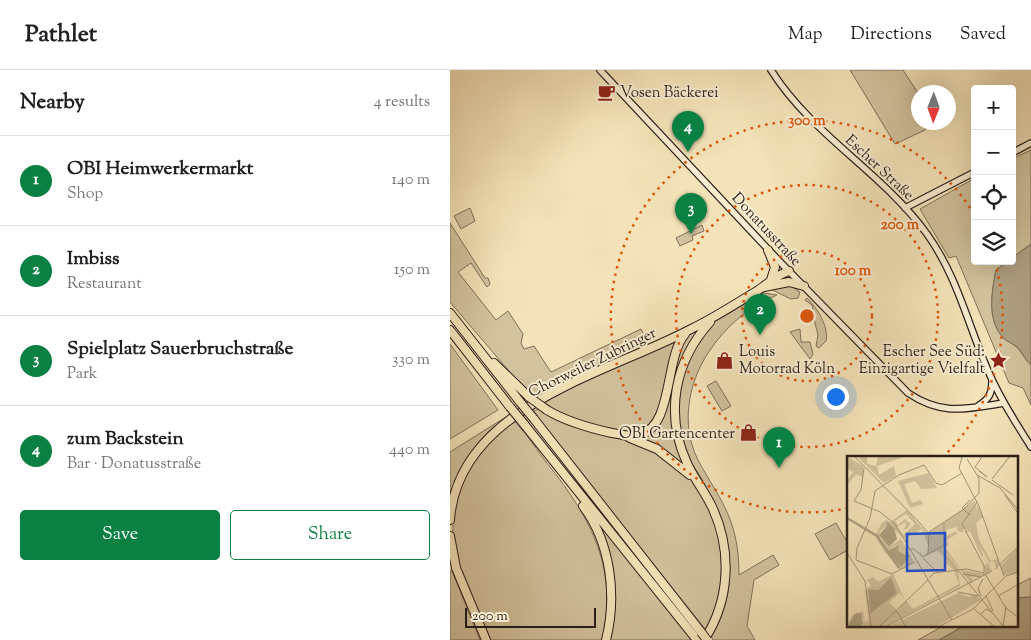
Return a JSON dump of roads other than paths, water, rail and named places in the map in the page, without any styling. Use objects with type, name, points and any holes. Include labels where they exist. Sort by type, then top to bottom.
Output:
[{"type":"highway","points":[[768,250],[775,267],[771,280]]},
{"type":"highway","points":[[764,287],[785,278],[789,271]]},
{"type":"highway","name":"Chorweiler Zubringer","points":[[450,520],[458,481],[476,450],[497,428],[537,403],[587,376],[688,331],[789,271]]},
{"type":"highway","points":[[764,287],[789,282],[804,286]]},
{"type":"highway","points":[[450,313],[534,419],[699,638]]},
{"type":"highway","name":"Chorweiler Zubringer","points":[[699,638],[719,607],[724,584],[726,560],[718,522],[709,501],[695,480],[678,436],[675,395],[686,355],[696,338],[715,316]]},
{"type":"highway","points":[[450,330],[559,468],[699,638],[707,640]]},
{"type":"highway","points":[[464,331],[529,397],[547,410],[568,421],[638,440],[657,449],[675,461],[695,480]]},
{"type":"highway","points":[[605,431],[635,436],[645,433],[653,427],[661,411],[678,345],[688,331]]},
{"type":"highway","points":[[559,468],[596,527],[605,552],[610,581],[610,609],[606,640]]},
{"type":"highway","points":[[450,536],[456,568],[486,640]]},
{"type":"main road","name":"Donatusstraße","points":[[600,70],[768,250],[893,380],[920,401],[947,410],[1004,403]]},
{"type":"main road","name":"Escher Straße","points":[[771,70],[788,95],[811,121],[905,208],[927,235],[946,264],[1004,403],[1031,447]]},
{"type":"main road","points":[[1016,151],[1031,143]]},
{"type":"main road","points":[[905,208],[971,174]]},
{"type":"main road","points":[[977,407],[990,398],[992,378]]},
{"type":"place","name":"Vosen Bäckerei","points":[[606,92]]},
{"type":"place","name":"zum Backstein","points":[[688,152]]},
{"type":"place","name":"Spielplatz Sauerbruchstraße","points":[[691,234]]},
{"type":"place","name":"Imbiss","points":[[760,335]]},
{"type":"place","name":"Louis Motorrad Köln","points":[[725,360]]},
{"type":"place","name":"Escher See Süd: Einzigartige Vielfalt","points":[[999,360]]},
{"type":"place","name":"OBI Gartencenter","points":[[749,433]]},
{"type":"place","name":"OBI Heimwerkermarkt","points":[[779,468]]}]
